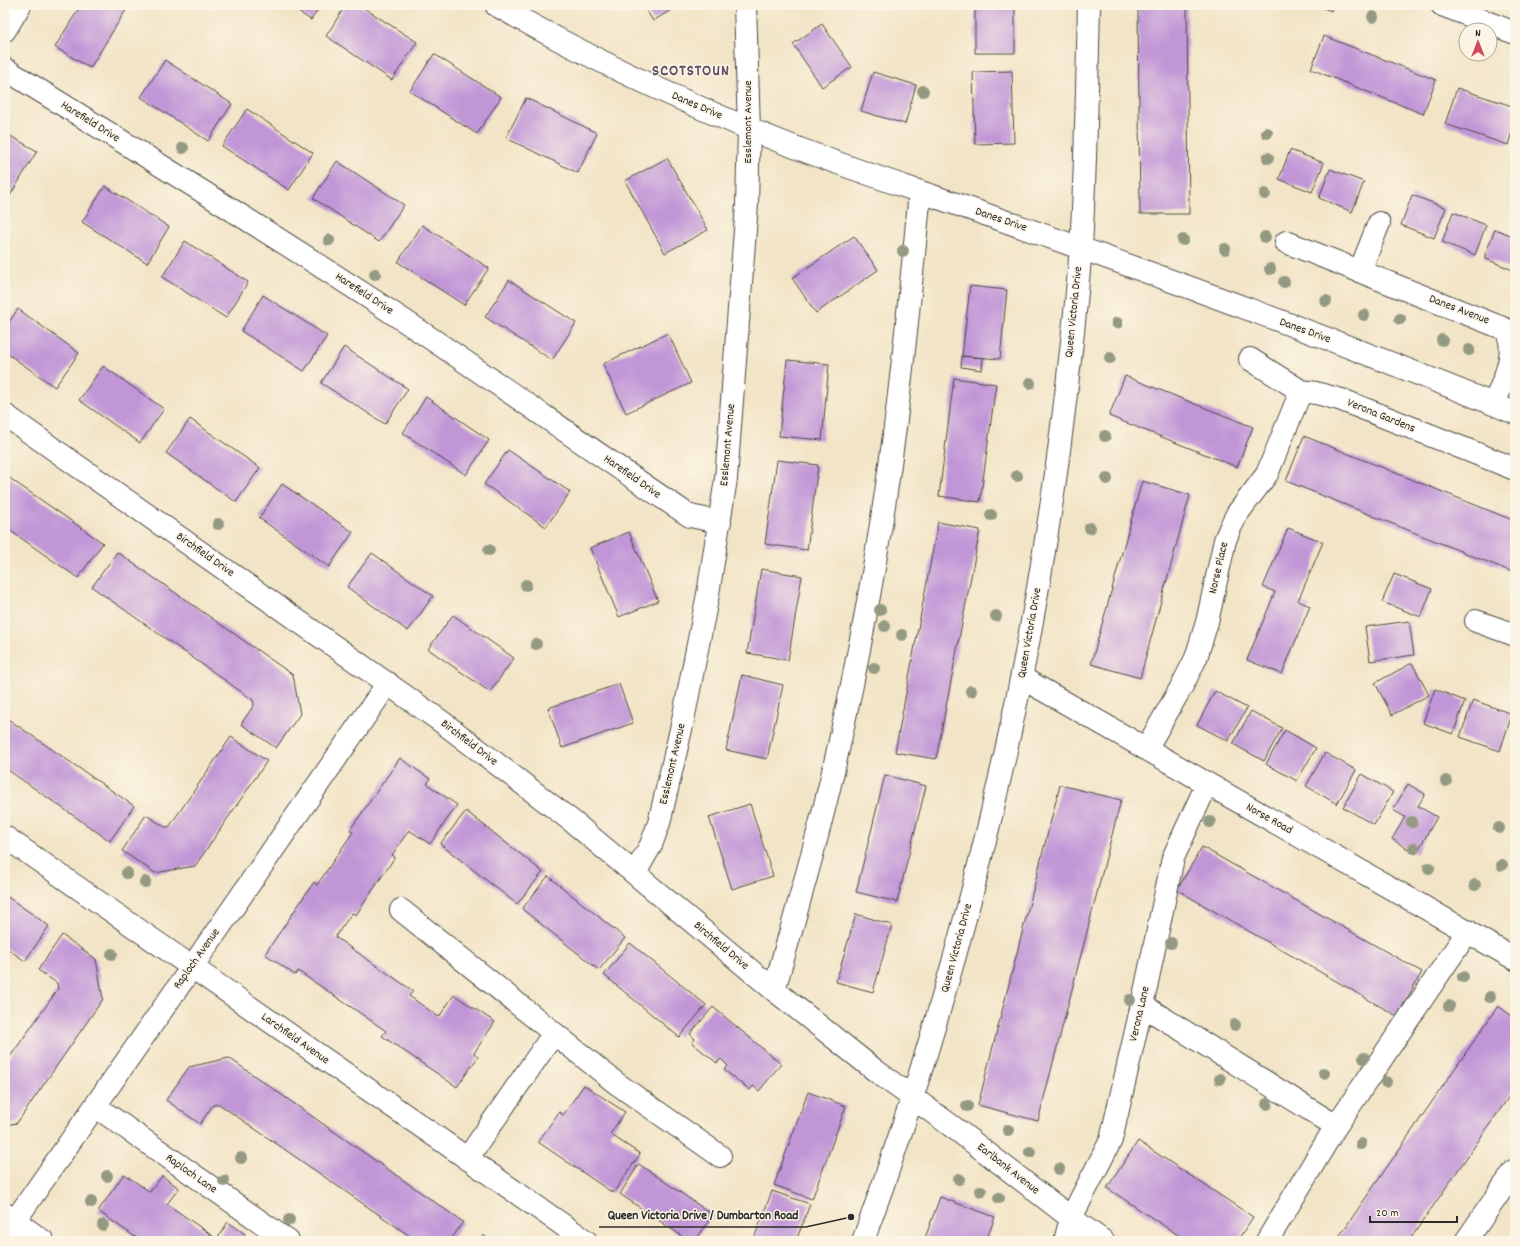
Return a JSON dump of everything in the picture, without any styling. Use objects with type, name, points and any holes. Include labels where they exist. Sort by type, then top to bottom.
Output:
[{"type":"street","points":[[5,30],[20,5]]},
{"type":"street","name":"Danes Drive","points":[[496,5],[535,28],[627,75],[749,129],[1363,352],[1515,413]]},
{"type":"street","name":"Esslemont Avenue","points":[[635,874],[650,845],[659,823],[694,673],[726,479],[748,204],[749,129],[745,5]]},
{"type":"street","name":"Queen Victoria Drive","points":[[863,1241],[931,1041],[965,923],[991,819],[1022,678],[1044,556],[1064,418],[1080,248],[1085,173],[1089,5]]},
{"type":"street","points":[[1442,5],[1515,33]]},
{"type":"street","name":"Harefield Drive","points":[[5,69],[392,312],[690,516],[720,522]]},
{"type":"street","points":[[774,990],[825,806],[839,746],[869,597],[896,419],[920,192]]},
{"type":"street","points":[[1360,271],[1379,223]]},
{"type":"street","name":"Danes Avenue","points":[[1286,242],[1505,329],[1510,334],[1512,342],[1511,359],[1494,404]]},
{"type":"street","name":"Verona Gardens","points":[[1250,359],[1301,391],[1330,396],[1342,400],[1515,469]]},
{"type":"street","name":"Norse Place","points":[[1146,749],[1182,686],[1196,658],[1207,622],[1223,545],[1231,526],[1237,514],[1267,474],[1301,391]]},
{"type":"street","name":"Birchfield Drive","points":[[5,415],[388,683],[502,768],[635,874],[774,990],[912,1098]]},
{"type":"street","points":[[1476,621],[1515,635]]},
{"type":"street","name":"Norse Road","points":[[1022,678],[1515,959]]},
{"type":"street","name":"Raploch Avenue","points":[[8,1223],[94,1106],[192,967],[388,683]]},
{"type":"street","name":"Verona Lane","points":[[1065,1241],[1071,1218],[1111,1140],[1173,858],[1207,784]]},
{"type":"street","name":"Larchfield Avenue","points":[[5,837],[586,1241]]},
{"type":"street","points":[[400,910],[635,1098],[720,1156]]},
{"type":"street","points":[[1266,1241],[1336,1126],[1468,931]]},
{"type":"street","points":[[1142,1004],[1336,1126]]},
{"type":"street","points":[[467,1159],[554,1033]]},
{"type":"street","name":"Earlbank Avenue","points":[[912,1098],[957,1130],[1103,1241]]},
{"type":"street","name":"Raploch Lane","points":[[94,1106],[288,1241]]},
{"type":"street","points":[[1466,1241],[1515,1170]]},
{"type":"street","points":[[8,1223],[43,1241]]},
{"type":"building","points":[[81,5],[129,5],[90,68],[55,47]]},
{"type":"building","points":[[288,5],[321,5],[311,20]]},
{"type":"building","points":[[346,5],[359,5],[417,42],[392,80],[326,36]]},
{"type":"building","points":[[643,5],[679,5],[653,21]]},
{"type":"building","points":[[975,5],[1015,5],[1015,53],[975,53]]},
{"type":"building","points":[[1138,5],[1187,5],[1189,214],[1140,214]]},
{"type":"building","points":[[1316,5],[1333,5],[1331,11]]},
{"type":"building","points":[[822,24],[852,67],[822,87],[793,44]]},
{"type":"building","points":[[1324,36],[1436,80],[1423,114],[1311,69]]},
{"type":"building","points":[[434,54],[501,97],[477,134],[410,91]]},
{"type":"building","points":[[165,60],[232,104],[208,141],[141,97]]},
{"type":"building","points":[[1012,71],[1014,143],[975,144],[973,72]]},
{"type":"building","points":[[873,72],[916,85],[905,124],[861,111]]},
{"type":"building","points":[[1457,88],[1515,107],[1515,123],[1508,145],[1445,124]]},
{"type":"building","points":[[526,98],[597,133],[578,173],[506,138]]},
{"type":"building","points":[[247,109],[313,153],[289,190],[222,146]]},
{"type":"building","points":[[5,133],[37,151],[5,204]]},
{"type":"building","points":[[1290,150],[1324,163],[1312,192],[1279,179]]},
{"type":"building","points":[[667,158],[708,230],[665,253],[625,181]]},
{"type":"building","points":[[337,161],[404,205],[379,242],[313,198]]},
{"type":"building","points":[[1330,169],[1364,182],[1352,212],[1319,198]]},
{"type":"building","points":[[105,186],[169,227],[147,263],[82,222]]},
{"type":"building","points":[[1412,195],[1446,208],[1434,238],[1401,225]]},
{"type":"building","points":[[1453,212],[1486,225],[1475,255],[1442,242]]},
{"type":"building","points":[[422,225],[489,268],[464,305],[398,262]]},
{"type":"building","points":[[1495,229],[1515,237],[1515,271],[1484,258]]},
{"type":"building","points":[[854,236],[878,270],[816,313],[792,278]]},
{"type":"building","points":[[185,241],[248,282],[226,318],[162,277]]},
{"type":"building","points":[[509,280],[576,323],[552,360],[485,317]]},
{"type":"building","points":[[970,286],[1007,290],[1000,359],[962,356]]},
{"type":"building","points":[[263,295],[327,336],[304,371],[241,331]]},
{"type":"building","points":[[18,309],[79,353],[55,387],[5,352],[5,328]]},
{"type":"building","points":[[668,333],[691,383],[626,413],[603,364]]},
{"type":"building","points":[[344,347],[408,389],[385,424],[321,383]]},
{"type":"building","points":[[962,356],[983,358],[982,370],[961,367]]},
{"type":"building","points":[[787,360],[829,364],[822,440],[779,436]]},
{"type":"building","points":[[103,366],[164,409],[140,443],[79,400]]},
{"type":"building","points":[[1125,376],[1253,427],[1237,467],[1109,416]]},
{"type":"building","points":[[954,378],[996,384],[980,502],[939,496]]},
{"type":"building","points":[[426,397],[489,440],[466,475],[403,433]]},
{"type":"building","points":[[190,419],[260,468],[236,502],[166,453]]},
{"type":"building","points":[[1304,436],[1515,521],[1515,573],[1286,481]]},
{"type":"building","points":[[508,450],[570,492],[546,527],[484,484]]},
{"type":"building","points":[[777,460],[818,465],[807,550],[765,544]]},
{"type":"building","points":[[5,475],[103,543],[78,578],[5,527]]},
{"type":"building","points":[[1142,481],[1190,495],[1140,678],[1091,664]]},
{"type":"building","points":[[282,484],[353,532],[329,567],[259,518]]},
{"type":"building","points":[[938,522],[980,530],[936,759],[895,752]]},
{"type":"building","points":[[1288,528],[1323,542],[1298,601],[1310,606],[1282,674],[1247,660],[1275,592],[1263,587]]},
{"type":"building","points":[[629,532],[658,601],[619,617],[590,548]]},
{"type":"building","points":[[117,552],[293,675],[300,714],[276,748],[241,724],[254,705],[253,700],[92,587]]},
{"type":"building","points":[[372,553],[433,596],[408,631],[347,587]]},
{"type":"building","points":[[761,569],[802,576],[788,660],[747,653]]},
{"type":"building","points":[[1394,574],[1432,589],[1421,617],[1382,602]]},
{"type":"building","points":[[453,615],[514,658],[490,692],[428,649]]},
{"type":"building","points":[[1409,621],[1414,655],[1370,661],[1365,627]]},
{"type":"building","points":[[1412,663],[1429,695],[1392,715],[1375,683]]},
{"type":"building","points":[[742,675],[783,685],[767,759],[726,750]]},
{"type":"building","points":[[619,684],[633,723],[562,748],[548,708]]},
{"type":"building","points":[[1435,689],[1465,701],[1453,734],[1423,723]]},
{"type":"building","points":[[1215,691],[1247,708],[1228,741],[1197,725]]},
{"type":"building","points":[[1473,700],[1512,714],[1500,751],[1460,737]]},
{"type":"building","points":[[1251,711],[1282,728],[1264,761],[1233,744]]},
{"type":"building","points":[[5,717],[134,806],[110,841],[5,768]]},
{"type":"building","points":[[1285,730],[1316,748],[1297,781],[1266,764]]},
{"type":"building","points":[[231,737],[267,761],[195,866],[155,873],[122,851],[146,815],[165,827],[169,827]]},
{"type":"building","points":[[1325,753],[1356,770],[1337,804],[1306,786]]},
{"type":"building","points":[[400,758],[430,779],[427,784],[457,805],[430,844],[409,830],[392,855],[395,857],[356,915],[352,913],[335,937],[413,991],[409,996],[439,1017],[454,995],[495,1022],[474,1053],[478,1057],[457,1087],[382,1036],[386,1031],[298,971],[295,975],[265,954],[314,882],[317,885],[353,832],[350,830]]},
{"type":"building","points":[[1362,774],[1393,792],[1374,825],[1343,807]]},
{"type":"building","points":[[885,775],[926,786],[897,902],[856,892]]},
{"type":"building","points":[[1408,784],[1425,794],[1418,806],[1437,817],[1416,854],[1392,839],[1405,817],[1393,810]]},
{"type":"building","points":[[1060,785],[1121,800],[1038,1121],[978,1105]]},
{"type":"building","points":[[750,804],[773,876],[732,889],[709,817]]},
{"type":"building","points":[[466,811],[543,872],[517,904],[440,844]]},
{"type":"building","points":[[1202,847],[1422,972],[1397,1016],[1177,890]]},
{"type":"building","points":[[548,876],[625,938],[599,970],[522,909]]},
{"type":"building","points":[[5,895],[49,926],[25,961],[5,947]]},
{"type":"building","points":[[856,914],[892,925],[873,992],[836,982]]},
{"type":"building","points":[[62,935],[96,959],[103,999],[17,1123],[5,1125],[5,1064],[58,989],[57,983],[38,970]]},
{"type":"building","points":[[630,943],[706,1005],[679,1037],[604,975]]},
{"type":"building","points":[[1498,1006],[1515,1018],[1515,1088],[1409,1241],[1336,1241]]},
{"type":"building","points":[[713,1007],[781,1064],[759,1091],[753,1086],[750,1090],[724,1070],[728,1066],[721,1059],[717,1063],[692,1043],[695,1039],[690,1034]]},
{"type":"building","points":[[229,1058],[463,1222],[450,1241],[417,1241],[219,1104],[213,1105],[200,1124],[166,1100],[189,1067]]},
{"type":"building","points":[[584,1085],[625,1112],[610,1134],[640,1154],[613,1193],[538,1142],[559,1112],[563,1115]]},
{"type":"building","points":[[808,1092],[846,1106],[812,1199],[774,1185]]},
{"type":"building","points":[[1138,1141],[1253,1217],[1237,1241],[1187,1241],[1107,1188]]},
{"type":"building","points":[[639,1164],[713,1215],[695,1241],[689,1241],[620,1194]]},
{"type":"building","points":[[124,1174],[150,1192],[162,1176],[179,1188],[167,1204],[217,1239],[228,1222],[245,1234],[240,1241],[141,1241],[98,1211]]},
{"type":"building","points":[[772,1191],[810,1204],[796,1241],[753,1241]]},
{"type":"building","points":[[940,1197],[995,1217],[986,1241],[924,1241]]},
{"type":"building","points":[[483,1235],[491,1241],[479,1241]]},
{"type":"place","name":"Queen Victoria Drive / Dumbarton Road","points":[[851,1217]]},
{"type":"district","name":"SCOTSTOUN","points":[[691,71]]}]
